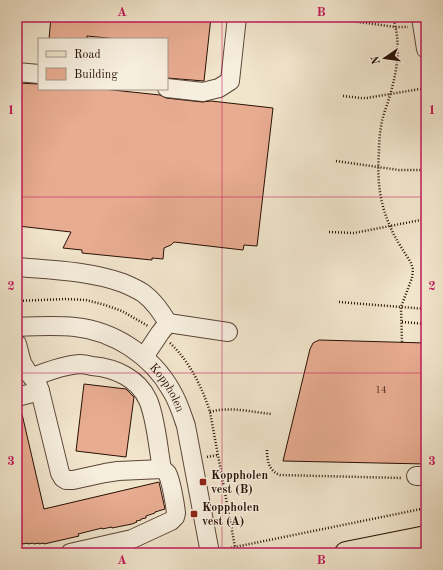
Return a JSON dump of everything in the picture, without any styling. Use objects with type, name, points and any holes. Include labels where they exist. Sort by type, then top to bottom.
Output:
[{"type":"main road","points":[[346,553],[426,537]]},
{"type":"street","points":[[168,88],[203,92],[219,88],[230,81],[237,17]]},
{"type":"street","points":[[421,21],[426,49]]},
{"type":"street","points":[[17,72],[38,74]]},
{"type":"street","points":[[17,266],[109,278],[141,291],[153,302],[168,323],[228,332]]},
{"type":"street","points":[[144,357],[168,323]]},
{"type":"street","name":"Koppholen","points":[[17,327],[76,327],[102,333],[122,341],[144,357],[161,374],[171,389],[186,426],[195,480],[210,552]]},
{"type":"street","points":[[18,353],[27,371],[36,384],[60,473],[63,478],[66,480],[73,480],[118,471],[162,469],[166,471],[171,484],[176,513],[175,517],[171,521],[132,539],[70,553]]},
{"type":"street","points":[[17,397],[36,384],[50,371],[67,366],[82,364],[119,372],[140,388],[147,399],[153,415],[162,469]]},
{"type":"street","points":[[171,484],[195,480]]},
{"type":"path","points":[[393,17],[396,27],[399,53],[391,93],[382,121],[379,138],[378,183],[390,226],[413,269],[412,278],[401,307],[402,343]]},
{"type":"path","points":[[351,21],[406,28],[421,21]]},
{"type":"path","points":[[343,96],[361,98],[426,88]]},
{"type":"path","points":[[336,162],[399,170],[426,170]]},
{"type":"path","points":[[329,232],[354,233],[426,219]]},
{"type":"path","points":[[339,302],[426,309]]},
{"type":"path","points":[[402,322],[426,324]]},
{"type":"path","points":[[210,412],[223,410],[271,414]]},
{"type":"path","points":[[267,450],[268,464],[271,469],[280,475],[406,478],[421,476]]},
{"type":"path","points":[[210,552],[426,508]]},
{"type":"building","points":[[51,17],[211,17],[204,81],[168,78],[168,38],[107,38],[87,36],[87,38],[49,38]]},
{"type":"building","points":[[17,83],[38,84],[38,90],[112,90],[160,95],[166,98],[202,102],[211,101],[273,108],[257,246],[244,245],[243,250],[174,242],[164,248],[163,259],[152,258],[152,260],[82,253],[82,250],[63,248],[71,232],[18,226],[19,220],[17,220]]},
{"type":"building","points":[[319,340],[426,343],[426,464],[283,461],[310,349],[313,343]]},
{"type":"building","points":[[84,384],[126,389],[134,397],[126,457],[76,451]]},
{"type":"building","points":[[17,414],[22,414],[44,509],[159,482],[165,509],[146,516],[146,518],[132,524],[112,528],[102,528],[78,534],[79,536],[44,544],[17,544],[17,516],[20,515],[17,502]]},
{"type":"place","name":"Koppholen vest (B)","points":[[203,482]]},
{"type":"place","name":"Koppholen vest (A)","points":[[194,514]]}]
